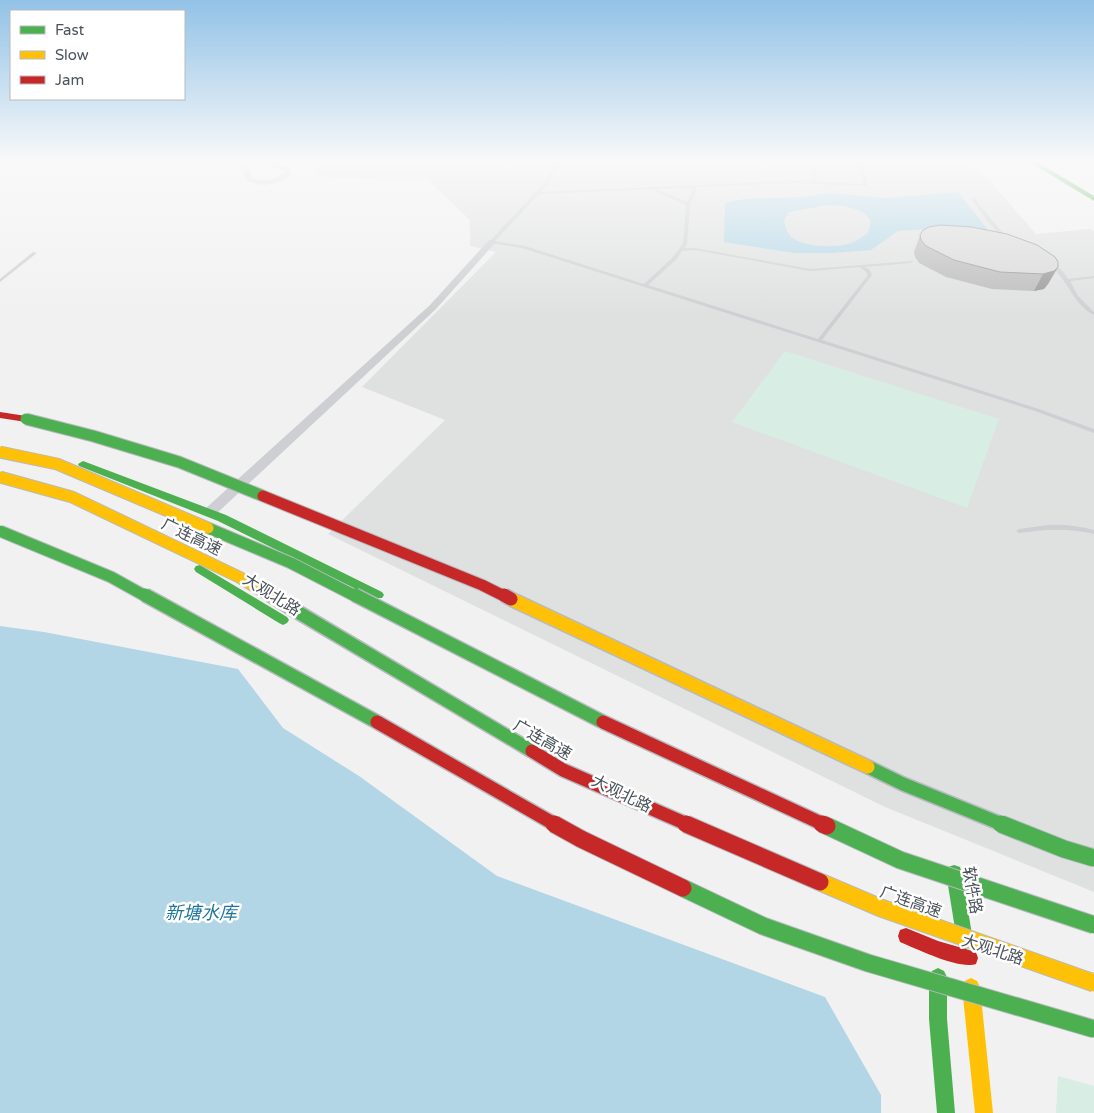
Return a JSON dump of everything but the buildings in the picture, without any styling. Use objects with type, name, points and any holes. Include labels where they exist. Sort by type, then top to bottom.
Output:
[{"type":"main road","points":[[0,415],[26,419],[93,436],[179,462],[482,585],[903,784],[1064,850],[1094,858]]},
{"type":"main road","points":[[0,442],[108,472],[210,512],[351,580],[533,676],[632,725],[735,775],[805,803]]},
{"type":"main road","name":"广连高速","points":[[0,452],[57,464],[291,563],[574,709],[900,860],[1094,925]]},
{"type":"main road","name":"广连高速","points":[[0,477],[72,497],[239,577],[563,770],[881,908],[1094,983]]},
{"type":"main road","name":"大观北路","points":[[0,484],[59,504],[179,557],[289,623]]},
{"type":"main road","points":[[0,530],[111,577],[361,713],[581,839],[763,926],[868,963],[1094,1029]]},
{"type":"main road","name":"大观北路","points":[[387,678],[580,790]]},
{"type":"main road","name":"软件路","points":[[946,900],[956,863],[971,965],[984,1113]]},
{"type":"main road","points":[[943,920],[938,959],[938,1019],[946,1113]]},
{"type":"main road","name":"大观北路","points":[[894,931],[938,959],[971,965]]},
{"type":"street","points":[[210,512],[433,307],[492,242]]},
{"type":"lane","points":[[492,242],[520,212]]},
{"type":"lane","points":[[645,284],[674,259],[685,244],[687,212]]},
{"type":"lane","points":[[984,212],[1000,230],[1019,244]]},
{"type":"lane","points":[[492,242],[523,247],[645,284],[1037,410],[1094,431]]},
{"type":"lane","points":[[680,250],[695,250],[810,270],[911,262]]},
{"type":"lane","points":[[0,281],[35,253]]},
{"type":"lane","points":[[1043,259],[1058,268],[1068,280],[1072,292],[1094,314]]},
{"type":"lane","points":[[818,341],[870,275],[867,270],[860,266]]},
{"type":"lane","points":[[1068,280],[1094,277]]},
{"type":"lane","points":[[1019,531],[1047,526],[1074,526],[1094,532]]},
{"type":"shaded area","points":[[462,212],[1017,212],[1036,234],[1090,229],[1094,231],[1094,892],[885,807],[328,534],[445,420],[362,387],[496,252],[470,246],[470,220]]},
{"type":"green space","points":[[785,351],[999,419],[967,508],[732,422]]},
{"type":"green space","points":[[1058,1076],[1094,1086],[1094,1113],[1056,1113]]},
{"type":"water","points":[[725,212],[789,212],[784,221],[788,233],[798,241],[812,245],[841,245],[858,240],[868,233],[871,221],[861,212],[974,212],[989,231],[930,229],[898,231],[871,250],[832,253],[794,253],[724,242]]},
{"type":"water","name":"新塘水库","points":[[0,626],[44,632],[238,669],[283,728],[359,776],[497,876],[825,997],[881,1095],[881,1113],[0,1113]]},
{"type":"traffic: fast","points":[[26,419],[93,436],[179,462],[263,496]]},
{"type":"traffic: fast","points":[[83,464],[222,518],[378,595]]},
{"type":"traffic: fast","points":[[208,528],[291,563],[603,722]]},
{"type":"traffic: fast","points":[[0,531],[111,577],[377,722]]},
{"type":"traffic: fast","points":[[200,569],[283,620]]},
{"type":"traffic: fast","points":[[291,608],[532,751]]},
{"type":"traffic: fast","points":[[868,767],[903,784],[1064,849],[1094,858]]},
{"type":"traffic: fast","points":[[827,826],[900,860],[1094,925]]},
{"type":"traffic: fast","points":[[954,873],[965,941]]},
{"type":"traffic: fast","points":[[683,888],[763,926],[868,963],[1094,1029]]},
{"type":"traffic: fast","points":[[938,977],[938,1019],[946,1113]]},
{"type":"traffic: slow","points":[[0,452],[57,464],[208,528]]},
{"type":"traffic: slow","points":[[0,477],[72,497],[239,577],[291,608]]},
{"type":"traffic: slow","points":[[511,599],[868,767]]},
{"type":"traffic: slow","points":[[820,882],[881,908],[1094,983]]},
{"type":"traffic: slow","points":[[971,987],[984,1113]]},
{"type":"traffic: jam","points":[[0,415],[26,419]]},
{"type":"traffic: jam","points":[[263,496],[482,585],[511,599]]},
{"type":"traffic: jam","points":[[377,722],[581,839],[683,888]]},
{"type":"traffic: jam","points":[[603,722],[827,826]]},
{"type":"traffic: jam","points":[[532,751],[563,770],[820,882]]},
{"type":"traffic: jam","points":[[906,936],[938,949],[970,958]]}]
